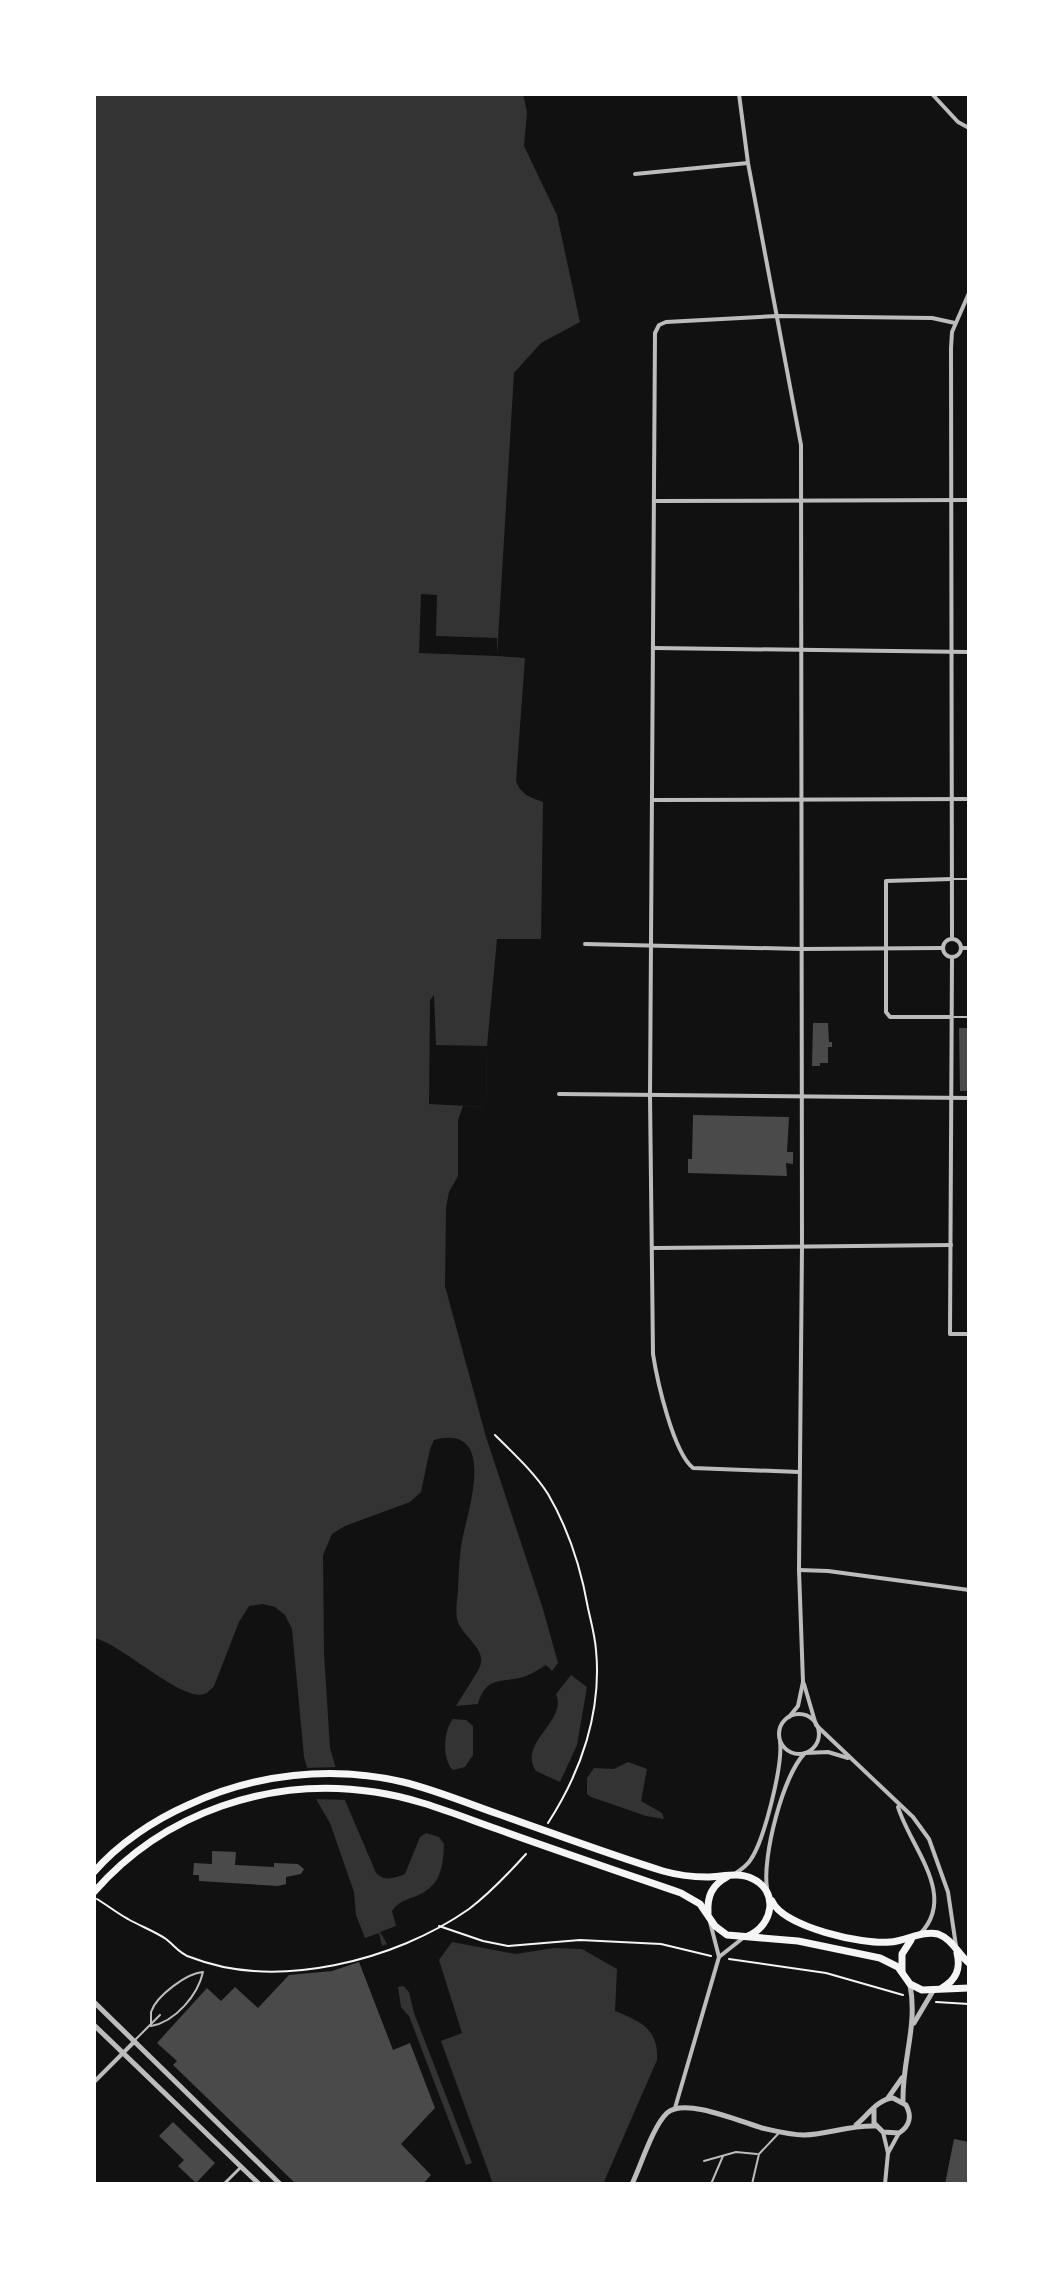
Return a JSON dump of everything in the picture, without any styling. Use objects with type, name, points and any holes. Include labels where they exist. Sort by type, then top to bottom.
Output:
[{"type":"highway","points":[[94,1872],[131,1839],[176,1810],[231,1787],[284,1776],[357,1774],[423,1788],[663,1871],[690,1876],[741,1875],[756,1880],[781,1915],[825,1932],[878,1943],[932,1933],[942,1936],[951,1942],[959,1965],[955,1976],[937,1990]]},
{"type":"highway","points":[[96,1895],[124,1862],[182,1823],[233,1801],[323,1787],[361,1790],[425,1804],[681,1893],[700,1904],[725,1934],[798,1941],[886,1960],[920,1990],[969,1988]]},
{"type":"highway","points":[[709,1916],[711,1893],[719,1882],[729,1876]]},
{"type":"highway","points":[[744,1937],[755,1933],[766,1922],[770,1909],[769,1896]]},
{"type":"highway","points":[[903,1973],[903,1952],[915,1937]]},
{"type":"highway","points":[[957,1953],[969,1963]]},
{"type":"street","points":[[729,1876],[744,1867],[754,1853],[778,1781],[782,1758],[780,1729],[798,1706],[803,1682],[799,1570],[802,1247],[801,445],[748,163],[739,94]]},
{"type":"street","points":[[932,94],[958,122],[969,128]]},
{"type":"street","points":[[969,140],[969,160]]},
{"type":"street","points":[[635,174],[748,163]]},
{"type":"street","points":[[952,939],[951,348],[955,323],[969,293]]},
{"type":"street","points":[[799,1472],[693,1468],[686,1462],[657,1381],[653,1354],[650,1096],[655,333],[666,322],[777,316],[932,318],[955,323]]},
{"type":"street","points":[[656,501],[969,500]]},
{"type":"street","points":[[654,648],[969,652]]},
{"type":"street","points":[[653,800],[969,799]]},
{"type":"street","points":[[951,1017],[890,1017],[886,1012],[886,881],[952,879]]},
{"type":"street","points":[[952,939],[945,942],[943,948],[952,957]]},
{"type":"street","points":[[952,939],[961,948]]},
{"type":"street","points":[[585,944],[801,949],[943,948]]},
{"type":"street","points":[[961,948],[969,948]]},
{"type":"street","points":[[952,957],[961,948]]},
{"type":"street","points":[[952,957],[950,1334],[969,1334]]},
{"type":"street","points":[[559,1094],[969,1098]]},
{"type":"street","points":[[654,1248],[951,1245]]},
{"type":"street","points":[[799,1570],[969,1590]]},
{"type":"street","points":[[769,1896],[765,1871],[768,1846],[790,1774],[818,1739],[803,1682]]},
{"type":"street","points":[[789,1717],[804,1715],[919,1823],[938,1857],[948,1892],[957,1953]]},
{"type":"street","points":[[780,1741],[790,1752],[828,1752],[850,1758]]},
{"type":"street","points":[[897,1805],[902,1822],[925,1864],[934,1892],[934,1914],[915,1937]]},
{"type":"street","points":[[675,2108],[719,1957],[709,1916]]},
{"type":"street","points":[[719,1957],[744,1937]]},
{"type":"street","points":[[888,2153],[910,2119],[903,2101],[902,2077],[913,2023],[910,1984]]},
{"type":"street","points":[[913,2023],[937,1990]]},
{"type":"street","points":[[94,2002],[280,2184]]},
{"type":"street","points":[[94,2025],[259,2184]]},
{"type":"street","points":[[94,2082],[135,2041]]},
{"type":"street","points":[[855,2125],[879,2102],[888,2098],[902,2077]]},
{"type":"street","points":[[888,2098],[903,2101]]},
{"type":"street","points":[[632,2184],[659,2124],[667,2113],[686,2107],[780,2132],[813,2134],[855,2125],[876,2126],[883,2132],[888,2153],[885,2184]]},
{"type":"street","points":[[874,2110],[876,2126]]},
{"type":"street","points":[[883,2132],[899,2133]]},
{"type":"street","points":[[224,2184],[241,2167]]},
{"type":"lane","points":[[952,879],[969,879]]},
{"type":"lane","points":[[951,1017],[969,1017]]},
{"type":"lane","points":[[203,1972],[198,1988],[168,2021],[151,2026],[151,2012],[161,2000],[185,1976],[203,1972]]},
{"type":"lane","points":[[135,2041],[160,2015]]},
{"type":"lane","points":[[752,2184],[759,2154],[780,2132]]},
{"type":"lane","points":[[704,2161],[736,2152],[759,2154]]},
{"type":"lane","points":[[711,2184],[724,2154]]},
{"type":"path","points":[[495,1435],[547,1493],[564,1525],[583,1579],[596,1648],[597,1678],[591,1725],[579,1768],[567,1795],[548,1823]]},
{"type":"path","points":[[96,1895],[127,1919],[164,1937],[185,1955],[205,1962],[261,1971],[310,1969],[346,1965],[395,1947],[438,1926],[467,1910],[496,1887],[526,1854]]},
{"type":"path","points":[[438,1926],[508,1946],[580,1940],[661,1944],[719,1957],[813,1971],[904,1996]]},
{"type":"path","points":[[935,2002],[969,2004]]},
{"type":"shaded area","points":[[94,94],[523,94],[527,112],[524,146],[557,215],[580,322],[541,343],[514,373],[497,656],[525,658],[516,781],[523,792],[543,802],[541,939],[497,939],[487,1046],[486,1107],[463,1106],[458,1120],[458,1176],[449,1192],[446,1208],[445,1286],[486,1437],[558,1663],[552,1671],[546,1665],[526,1676],[495,1682],[485,1689],[478,1704],[456,1706],[481,1663],[479,1652],[458,1622],[457,1615],[461,1550],[474,1471],[466,1444],[454,1438],[434,1440],[421,1492],[410,1502],[345,1526],[332,1534],[323,1555],[324,1653],[330,1748],[345,1800],[376,1873],[383,1878],[405,1874],[420,1837],[426,1833],[439,1837],[444,1844],[443,1862],[435,1883],[394,1908],[396,1926],[380,1932],[387,1944],[382,1946],[379,1933],[365,1938],[356,1915],[354,1892],[330,1823],[316,1799],[304,1757],[292,1629],[285,1615],[275,1607],[263,1604],[249,1606],[239,1622],[214,1686],[204,1694],[181,1689],[120,1650],[94,1638]]},
{"type":"shaded area","points":[[571,1675],[587,1687],[577,1745],[560,1782],[536,1771],[532,1761],[533,1751],[555,1713],[558,1704],[556,1694]]},
{"type":"shaded area","points":[[453,1719],[466,1720],[473,1726],[473,1755],[465,1767],[453,1770],[447,1760],[445,1745]]},
{"type":"shaded area","points":[[628,1762],[647,1769],[641,1801],[662,1813],[664,1819],[646,1816],[587,1794],[587,1778],[594,1768],[614,1769]]},
{"type":"shaded area","points":[[452,1942],[516,1954],[554,1948],[582,1949],[617,1969],[615,2011],[646,2028],[655,2041],[657,2060],[603,2184],[493,2184],[441,2041],[462,2033],[439,1960]]},
{"type":"shaded area","points":[[403,1986],[409,1992],[414,2013],[472,2163],[466,2165],[409,2016],[401,2007],[398,1987]]},
{"type":"pier","points":[[421,594],[437,595],[436,636],[497,638],[497,656],[419,653]]},
{"type":"pier","points":[[434,995],[436,1045],[487,1046],[486,1107],[429,1104],[430,1000]]},
{"type":"pier","points":[[339,1767],[350,1800],[312,1799],[303,1768]]},
{"type":"building","points":[[813,1023],[828,1023],[829,1042],[832,1042],[832,1047],[828,1047],[828,1063],[820,1063],[820,1066],[812,1066]]},
{"type":"building","points":[[959,1028],[969,1028],[969,1091],[960,1091]]},
{"type":"building","points":[[693,1115],[789,1117],[787,1152],[793,1152],[793,1164],[786,1163],[787,1176],[688,1173],[688,1159],[692,1159]]},
{"type":"building","points":[[212,1851],[236,1852],[235,1865],[274,1867],[274,1863],[298,1864],[304,1869],[301,1874],[286,1877],[286,1884],[278,1886],[199,1881],[199,1875],[193,1875],[194,1863],[212,1864]]},
{"type":"building","points":[[359,1962],[393,2050],[410,2043],[435,2108],[401,2144],[431,2175],[423,2184],[296,2184],[173,2065],[177,2061],[157,2043],[207,1988],[221,2001],[235,1987],[258,2008],[289,1975],[332,1971]]},
{"type":"building","points":[[173,2122],[215,2163],[196,2183],[178,2166],[184,2160],[159,2136]]},
{"type":"building","points":[[954,2139],[969,2142],[969,2184],[945,2184]]}]
